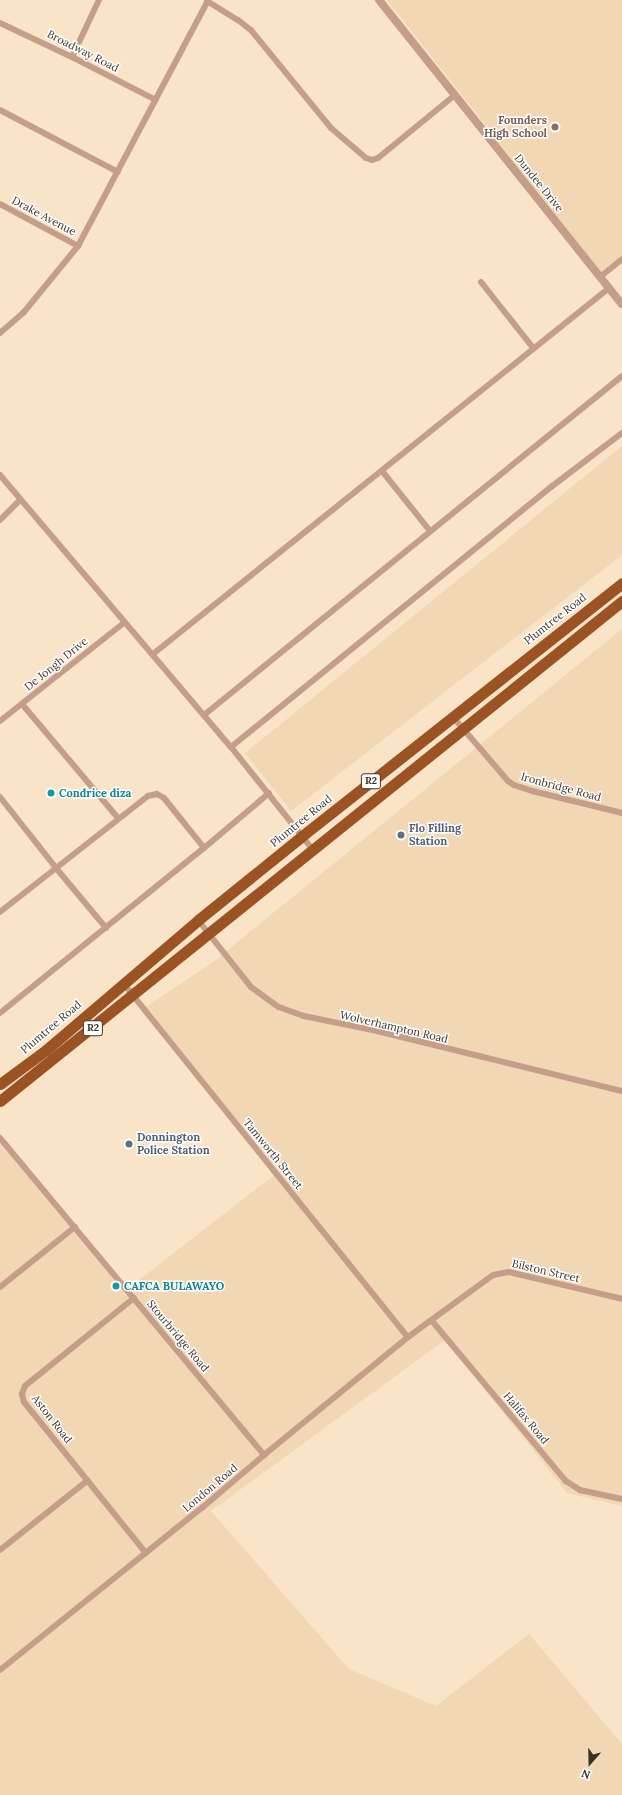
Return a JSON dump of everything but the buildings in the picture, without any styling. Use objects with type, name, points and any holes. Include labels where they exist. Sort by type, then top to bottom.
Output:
[{"type":"highway","name":"Plumtree Road","points":[[0,1084],[46,1050],[198,920],[302,836],[622,583]]},
{"type":"highway","name":"R2","points":[[0,1101],[133,996],[208,932],[622,601]]},
{"type":"street","points":[[72,57],[99,0]]},
{"type":"street","name":"Dundee Drive","points":[[379,0],[622,304]]},
{"type":"street","points":[[0,333],[24,312],[78,246],[208,1],[251,30],[331,128],[366,158],[372,160],[378,158],[455,95]]},
{"type":"street","name":"Broadway Road","points":[[0,23],[72,57],[156,100]]},
{"type":"street","points":[[0,110],[118,172]]},
{"type":"street","name":"Drake Avenue","points":[[0,204],[78,246]]},
{"type":"street","points":[[600,277],[622,259]]},
{"type":"street","points":[[481,282],[534,349]]},
{"type":"street","points":[[154,654],[609,288]]},
{"type":"street","points":[[204,715],[622,376]]},
{"type":"street","points":[[231,746],[520,512],[622,433]]},
{"type":"street","points":[[382,471],[430,531]]},
{"type":"street","points":[[0,475],[231,746],[312,849]]},
{"type":"street","points":[[0,520],[20,500]]},
{"type":"street","name":"De Jongh Drive","points":[[0,721],[125,622]]},
{"type":"street","points":[[22,704],[118,818]]},
{"type":"street","name":"Ironbridge Road","points":[[453,716],[508,781],[514,785],[532,791],[622,812]]},
{"type":"street","points":[[0,1013],[204,848],[269,793]]},
{"type":"street","points":[[0,912],[148,796],[161,795],[204,848]]},
{"type":"street","points":[[0,797],[106,928]]},
{"type":"street","name":"Wolverhampton Road","points":[[198,920],[251,987],[279,1007],[304,1016],[377,1031],[622,1091]]},
{"type":"street","name":"Tamworth Street","points":[[123,983],[408,1338]]},
{"type":"street","name":"Stourbridge Road","points":[[0,1138],[264,1455]]},
{"type":"street","points":[[0,1287],[75,1227]]},
{"type":"street","name":"Bilston Street","points":[[432,1321],[493,1275],[501,1272],[509,1272],[622,1299]]},
{"type":"street","name":"Aston Road","points":[[134,1298],[25,1386],[23,1390],[24,1402],[146,1553]]},
{"type":"street","name":"London Road","points":[[0,1670],[204,1507],[264,1455],[408,1338],[432,1321]]},
{"type":"street","name":"Halifax Road","points":[[432,1321],[566,1481],[580,1490],[622,1499]]},
{"type":"street","points":[[0,1550],[88,1480]]},
{"type":"shaded area","name":"Founders High School","points":[[387,0],[622,0],[622,255],[601,272]]},
{"type":"shaded area","points":[[622,446],[622,555],[291,811],[245,753]]},
{"type":"shaded area","points":[[622,629],[622,1506],[567,1493],[445,1340],[211,1511],[349,1669],[436,1706],[529,1634],[622,1744],[622,1795],[0,1795],[0,1141],[125,1291],[278,1172],[146,1007],[213,962]]},
{"type":"place","name":"Founders High School","points":[[555,127]]},
{"type":"place","name":"Condrice diza","points":[[51,793]]},
{"type":"place","name":"Flo Filling Station","points":[[401,835]]},
{"type":"place","name":"Donnington Police Station","points":[[129,1144]]},
{"type":"place","name":"CAFCA BULAWAYO","points":[[116,1286]]}]
